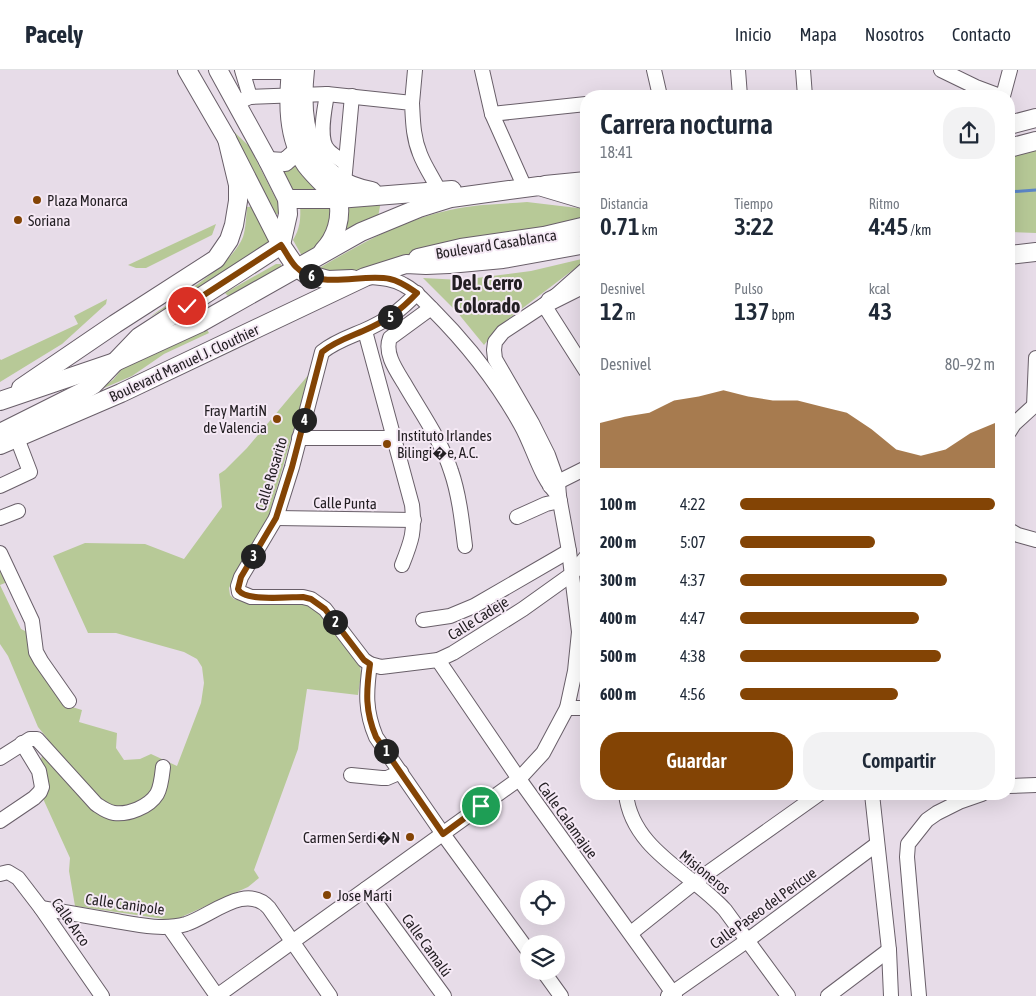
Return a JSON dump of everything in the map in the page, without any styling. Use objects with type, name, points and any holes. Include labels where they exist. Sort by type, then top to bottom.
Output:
[{"type":"main road","points":[[187,70],[227,139],[281,245],[296,267]]},
{"type":"main road","points":[[218,70],[243,100],[268,161],[287,200],[288,214],[281,245]]},
{"type":"main road","points":[[296,71],[296,95],[292,131],[297,149],[307,166],[341,191]]},
{"type":"main road","points":[[296,95],[304,116],[311,145],[341,191],[337,228],[333,239],[322,253]]},
{"type":"main road","points":[[1015,123],[1036,118]]},
{"type":"main road","points":[[2,401],[114,324],[216,259],[229,240],[238,202],[238,185],[227,139]]},
{"type":"main road","points":[[1015,146],[1036,141]]},
{"type":"main road","points":[[268,161],[284,162],[297,149]]},
{"type":"main road","points":[[287,200],[341,191],[441,195],[458,190],[480,194],[580,182]]},
{"type":"main road","points":[[532,187],[580,199]]},
{"type":"main road","name":"Boulevard Manuel J. Clouthier","points":[[2,401],[115,362],[200,323],[296,267],[361,232],[441,195]]},
{"type":"main road","name":"Boulevard Casablanca","points":[[406,264],[422,256],[461,248],[518,241],[580,228]]},
{"type":"main road","points":[[1015,243],[1036,243]]},
{"type":"main road","name":"Boulevard Manuel J. Clouthier","points":[[0,445],[8,435],[93,385],[140,337],[281,245]]},
{"type":"main road","name":"Boulevard Manuel J. Clouthier","points":[[8,435],[114,396],[365,277],[406,264],[449,264],[503,259],[580,245]]},
{"type":"main road","points":[[1015,254],[1036,252]]},
{"type":"main road","points":[[1015,261],[1036,261]]},
{"type":"main road","name":"Boulevard Manuel J. Clouthier","points":[[296,267],[306,274],[328,280],[365,277]]},
{"type":"main road","points":[[547,303],[576,288],[580,282]]},
{"type":"street","points":[[415,70],[412,103],[413,131],[420,155],[441,195]]},
{"type":"street","points":[[482,70],[492,114],[532,187]]},
{"type":"street","points":[[654,70],[659,90]]},
{"type":"street","points":[[738,70],[740,90]]},
{"type":"street","points":[[803,70],[805,90]]},
{"type":"street","points":[[941,70],[985,90]]},
{"type":"street","points":[[1004,90],[1010,70]]},
{"type":"street","points":[[296,71],[243,71],[243,100],[327,94],[412,103]]},
{"type":"street","points":[[327,94],[323,130],[325,146],[345,162]]},
{"type":"street","points":[[341,191],[352,96]]},
{"type":"street","points":[[492,114],[580,105]]},
{"type":"street","points":[[365,277],[397,281],[417,293],[454,331],[481,363],[521,426],[556,492]]},
{"type":"street","name":"Calle Rosarito","points":[[370,664],[364,660],[325,609],[311,599],[303,597],[251,597],[239,592],[238,586],[241,577],[276,518],[292,467],[322,352],[332,345],[365,331],[399,311],[417,293]]},
{"type":"street","points":[[580,361],[547,303],[503,332],[495,342],[495,359],[548,455],[569,551],[580,616]]},
{"type":"street","points":[[431,308],[390,338],[387,344],[395,368],[435,436],[451,470],[465,546]]},
{"type":"street","points":[[365,331],[412,505],[414,520],[413,539],[402,564]]},
{"type":"street","points":[[1015,423],[1035,405],[1036,358]]},
{"type":"street","points":[[0,486],[30,472],[8,435]]},
{"type":"street","points":[[299,438],[394,438]]},
{"type":"street","points":[[517,517],[546,504],[556,492],[580,473]]},
{"type":"street","points":[[0,518],[18,511]]},
{"type":"street","name":"Calle Punta","points":[[276,518],[414,520]]},
{"type":"street","points":[[1015,533],[1036,540]]},
{"type":"street","points":[[423,620],[450,616],[474,606],[569,551]]},
{"type":"street","points":[[0,553],[32,621],[36,652],[40,661],[69,701]]},
{"type":"street","name":"Calle Cadeje","points":[[370,664],[381,667],[398,666],[438,660],[453,653],[523,609],[572,574],[580,564]]},
{"type":"street","points":[[169,927],[217,996],[519,779],[543,753],[567,708],[580,647]]},
{"type":"street","name":"Calle Calamajue","points":[[438,660],[519,779],[631,933],[672,995]]},
{"type":"street","points":[[370,664],[366,693],[370,724],[376,737],[443,834],[520,940]]},
{"type":"street","points":[[567,708],[580,708]]},
{"type":"street","points":[[0,758],[26,741],[36,739],[96,804],[107,811],[115,813],[137,809],[156,795],[161,783],[163,767]]},
{"type":"street","points":[[0,821],[40,792],[42,781],[26,741]]},
{"type":"street","points":[[351,775],[387,778],[400,772]]},
{"type":"street","points":[[1015,786],[1036,784]]},
{"type":"street","name":"Misioneros","points":[[628,800],[639,829],[652,847],[670,864],[714,897],[726,910],[788,996]]},
{"type":"street","points":[[631,933],[696,882],[811,800]]},
{"type":"street","points":[[873,800],[889,950],[891,996]]},
{"type":"street","points":[[918,996],[907,857],[908,844],[927,820],[937,813],[965,800]]},
{"type":"street","name":"Calle Paseo del Pericue","points":[[672,995],[877,844]]},
{"type":"street","name":"Calle Arco","points":[[4,873],[18,878],[102,996]]},
{"type":"street","name":"Calle Camalú","points":[[366,889],[444,996]]},
{"type":"street","name":"Calle Canipole","points":[[41,908],[128,923],[169,927],[186,924],[238,900],[258,899],[269,908],[330,996]]},
{"type":"street","points":[[828,996],[889,950]]},
{"type":"street","points":[[549,980],[561,996]]},
{"type":"green space","points":[[230,128],[249,146],[279,205],[281,213],[276,214]]},
{"type":"green space","points":[[1036,144],[1036,233],[1015,232],[1015,149]]},
{"type":"green space","points":[[297,165],[321,194],[292,191],[282,171]]},
{"type":"green space","points":[[381,201],[378,217],[346,233],[349,203]]},
{"type":"green space","points":[[527,202],[580,208],[580,218],[560,226],[437,247],[348,273],[314,271],[346,252],[414,220],[450,210],[488,204]]},
{"type":"green space","points":[[331,204],[332,221],[321,242],[302,256],[293,240],[300,223],[300,206]]},
{"type":"green space","points":[[256,206],[270,238],[269,244],[256,256],[150,317],[202,281],[227,259],[237,248],[243,237],[247,207]]},
{"type":"green space","points":[[216,224],[212,235],[146,268],[136,268],[128,265]]},
{"type":"green space","points":[[580,259],[580,265],[499,326],[484,345],[457,312],[423,278],[461,280],[531,271]]},
{"type":"green space","points":[[276,264],[281,264],[281,269],[228,296],[225,293]]},
{"type":"green space","points":[[107,299],[106,304],[62,344],[0,382],[0,359],[78,324],[74,316]]},
{"type":"green space","points":[[206,328],[209,333],[164,354],[132,376],[97,391],[113,380],[124,366]]},
{"type":"green space","points":[[310,373],[269,515],[229,588],[230,595],[234,599],[242,601],[306,603],[317,609],[360,663],[361,675],[358,695],[307,689],[298,749],[254,870],[259,878],[248,887],[177,919],[164,919],[75,906],[69,871],[70,858],[40,792],[40,763],[47,738],[38,727],[8,656],[0,644],[0,585],[21,629],[29,633],[45,676],[62,704],[82,710],[79,722],[117,733],[116,748],[124,760],[140,759],[151,754],[177,766],[201,703],[204,683],[202,667],[197,659],[184,652],[116,633],[88,633],[53,556],[85,543],[145,544],[184,559],[222,507],[219,474],[247,448]]},
{"type":"green space","points":[[0,562],[10,581],[0,585]]},
{"type":"waterway","points":[[1015,192],[1036,190]]},
{"type":"place","name":"Plaza Monarca","points":[[37,200]]},
{"type":"place","name":"Soriana","points":[[18,220]]},
{"type":"place","name":"Fray MartiN de Valencia","points":[[277,419]]},
{"type":"place","name":"Instituto Irlandes Bilingi�e, A.C.","points":[[387,444]]},
{"type":"place","name":"Carmen Serdi�N","points":[[410,837]]},
{"type":"place","name":"Jose Marti","points":[[327,895]]},
{"type":"district","name":"Del. Cerro Colorado","points":[[487,294]]},
{"type":"route","points":[[187,306],[281,245],[296,267],[306,274],[328,280],[365,277],[388,279],[397,281],[417,293],[399,311],[384,321],[332,345],[322,352],[292,467],[276,518],[241,577],[238,589],[242,595],[251,597],[303,597],[311,599],[325,609],[364,660],[370,664],[366,693],[370,724],[376,737],[443,834],[481,806]]}]
